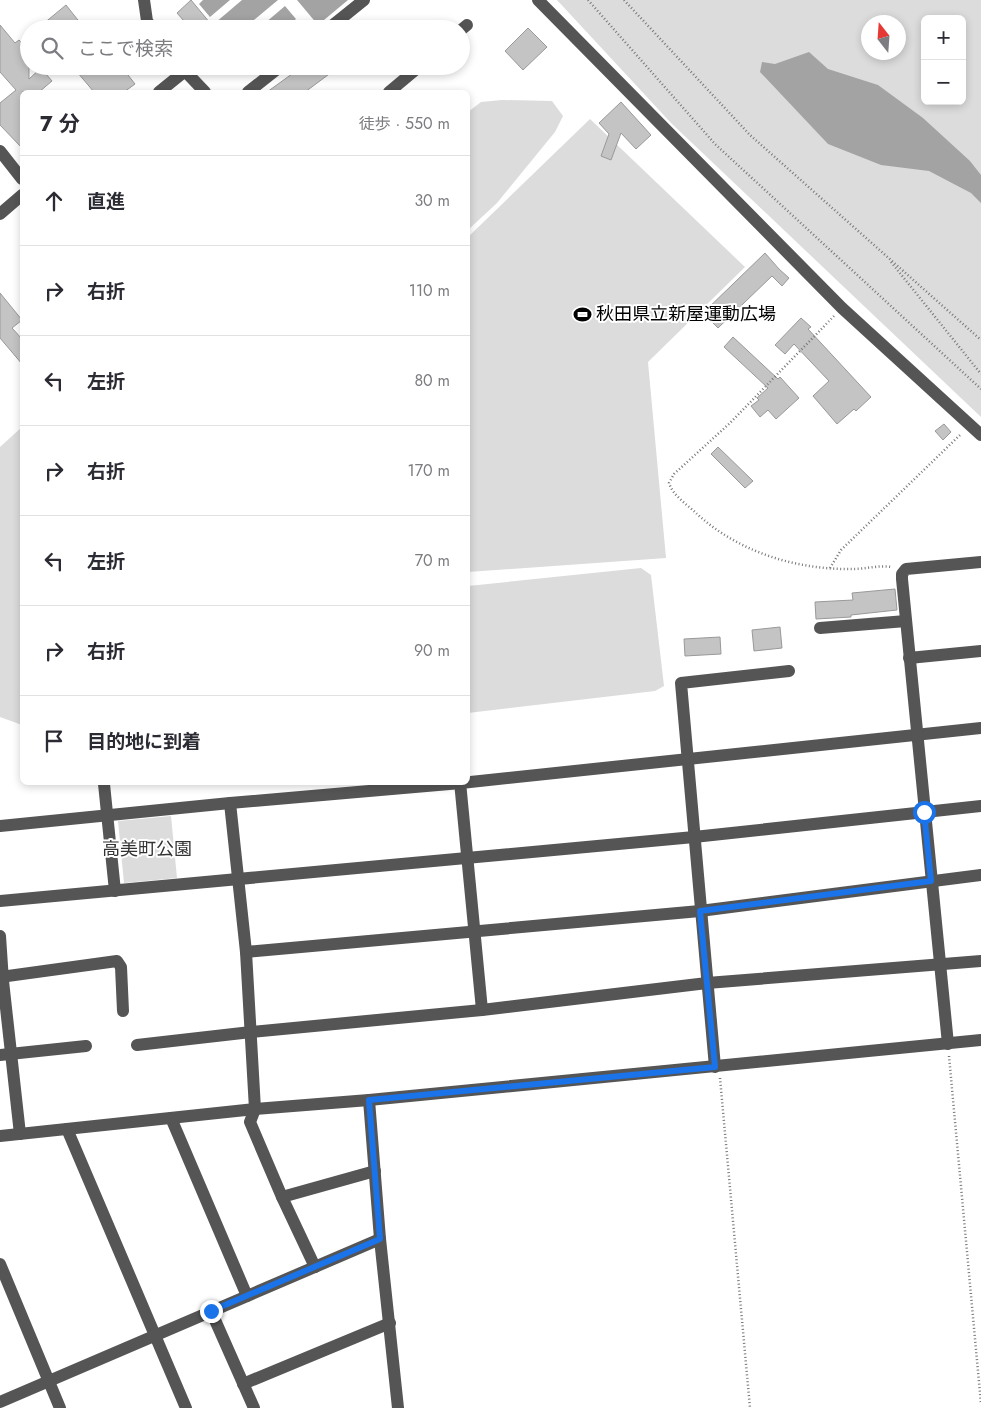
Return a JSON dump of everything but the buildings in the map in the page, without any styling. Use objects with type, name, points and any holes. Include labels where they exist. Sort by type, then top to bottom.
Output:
[{"type":"street","points":[[144,0],[147,20]]},
{"type":"street","points":[[339,20],[364,0]]},
{"type":"street","points":[[538,0],[842,308],[981,435]]},
{"type":"street","points":[[161,90],[177,75]]},
{"type":"street","points":[[189,75],[203,90]]},
{"type":"street","points":[[251,90],[270,75]]},
{"type":"street","points":[[392,90],[410,75]]},
{"type":"street","points":[[0,151],[20,176]]},
{"type":"street","points":[[0,214],[20,197]]},
{"type":"street","points":[[948,1044],[902,579],[906,568],[981,562]]},
{"type":"street","points":[[820,628],[906,621]]},
{"type":"street","points":[[909,658],[981,651]]},
{"type":"street","points":[[717,1067],[700,911],[681,683],[789,671]]},
{"type":"street","points":[[470,782],[981,728]]},
{"type":"street","points":[[104,785],[115,890]]},
{"type":"street","points":[[0,826],[437,785]]},
{"type":"street","points":[[460,785],[469,858],[482,1010]]},
{"type":"street","points":[[230,803],[246,952],[255,1109],[250,1122],[315,1267]]},
{"type":"street","points":[[0,901],[694,837],[981,806]]},
{"type":"street","points":[[246,952],[700,911],[981,875]]},
{"type":"street","points":[[0,936],[6,1054],[20,1134]]},
{"type":"street","points":[[2,976],[116,961],[120,967],[123,1012]]},
{"type":"street","points":[[137,1045],[250,1032],[482,1010],[707,983],[981,961]]},
{"type":"street","points":[[0,1136],[255,1109],[717,1067],[981,1040]]},
{"type":"street","points":[[6,1054],[86,1046]]},
{"type":"street","points":[[369,1100],[380,1239],[398,1408]]},
{"type":"street","points":[[171,1118],[246,1296]]},
{"type":"street","points":[[67,1129],[186,1408]]},
{"type":"street","points":[[282,1197],[375,1171]]},
{"type":"street","points":[[0,1402],[380,1239]]},
{"type":"street","points":[[0,1264],[60,1408]]},
{"type":"street","points":[[211,1311],[254,1408]]},
{"type":"street","points":[[243,1384],[390,1323]]},
{"type":"path","points":[[588,0],[714,144],[981,388]]},
{"type":"path","points":[[624,0],[750,135],[981,340]]},
{"type":"path","points":[[886,255],[981,374]]},
{"type":"path","points":[[842,308],[730,423],[674,474],[669,483],[673,491],[711,527],[741,544],[779,561],[818,568],[853,569],[887,566],[897,567],[904,572]]},
{"type":"path","points":[[830,568],[841,550],[970,425]]},
{"type":"path","points":[[948,1044],[981,1404]]},
{"type":"path","points":[[717,1067],[750,1408]]},
{"type":"green space","points":[[557,0],[981,0],[981,417],[671,123]]},
{"type":"green space","points":[[502,100],[552,101],[563,116],[555,132],[497,203],[470,228],[470,110],[481,102]]},
{"type":"green space","name":"秋田県立新屋運動広場","points":[[590,119],[745,267],[648,362],[666,558],[470,572],[470,235]]},
{"type":"green space","points":[[20,429],[20,724],[0,717],[0,447]]},
{"type":"green space","points":[[641,568],[651,575],[664,686],[655,691],[470,713],[470,586]]},
{"type":"green space","name":"高美町公園","points":[[171,816],[177,878],[124,883],[118,821]]},
{"type":"shaded area","points":[[203,0],[230,0],[210,17],[199,4]]},
{"type":"shaded area","points":[[242,0],[278,0],[254,20],[219,20]]},
{"type":"shaded area","points":[[297,0],[348,0],[324,20],[314,20]]},
{"type":"shaded area","points":[[285,6],[296,19],[295,20],[269,20]]},
{"type":"shaded area","points":[[809,52],[828,69],[878,85],[923,118],[970,161],[981,175],[981,203],[971,193],[929,171],[881,165],[828,144],[760,72],[762,62],[775,64]]},
{"type":"place","name":"秋田県立新屋運動広場","points":[[582,314]]},
{"type":"route","points":[[211,1311],[380,1239],[369,1100],[715,1067],[700,911],[931,881],[924,812]]}]
